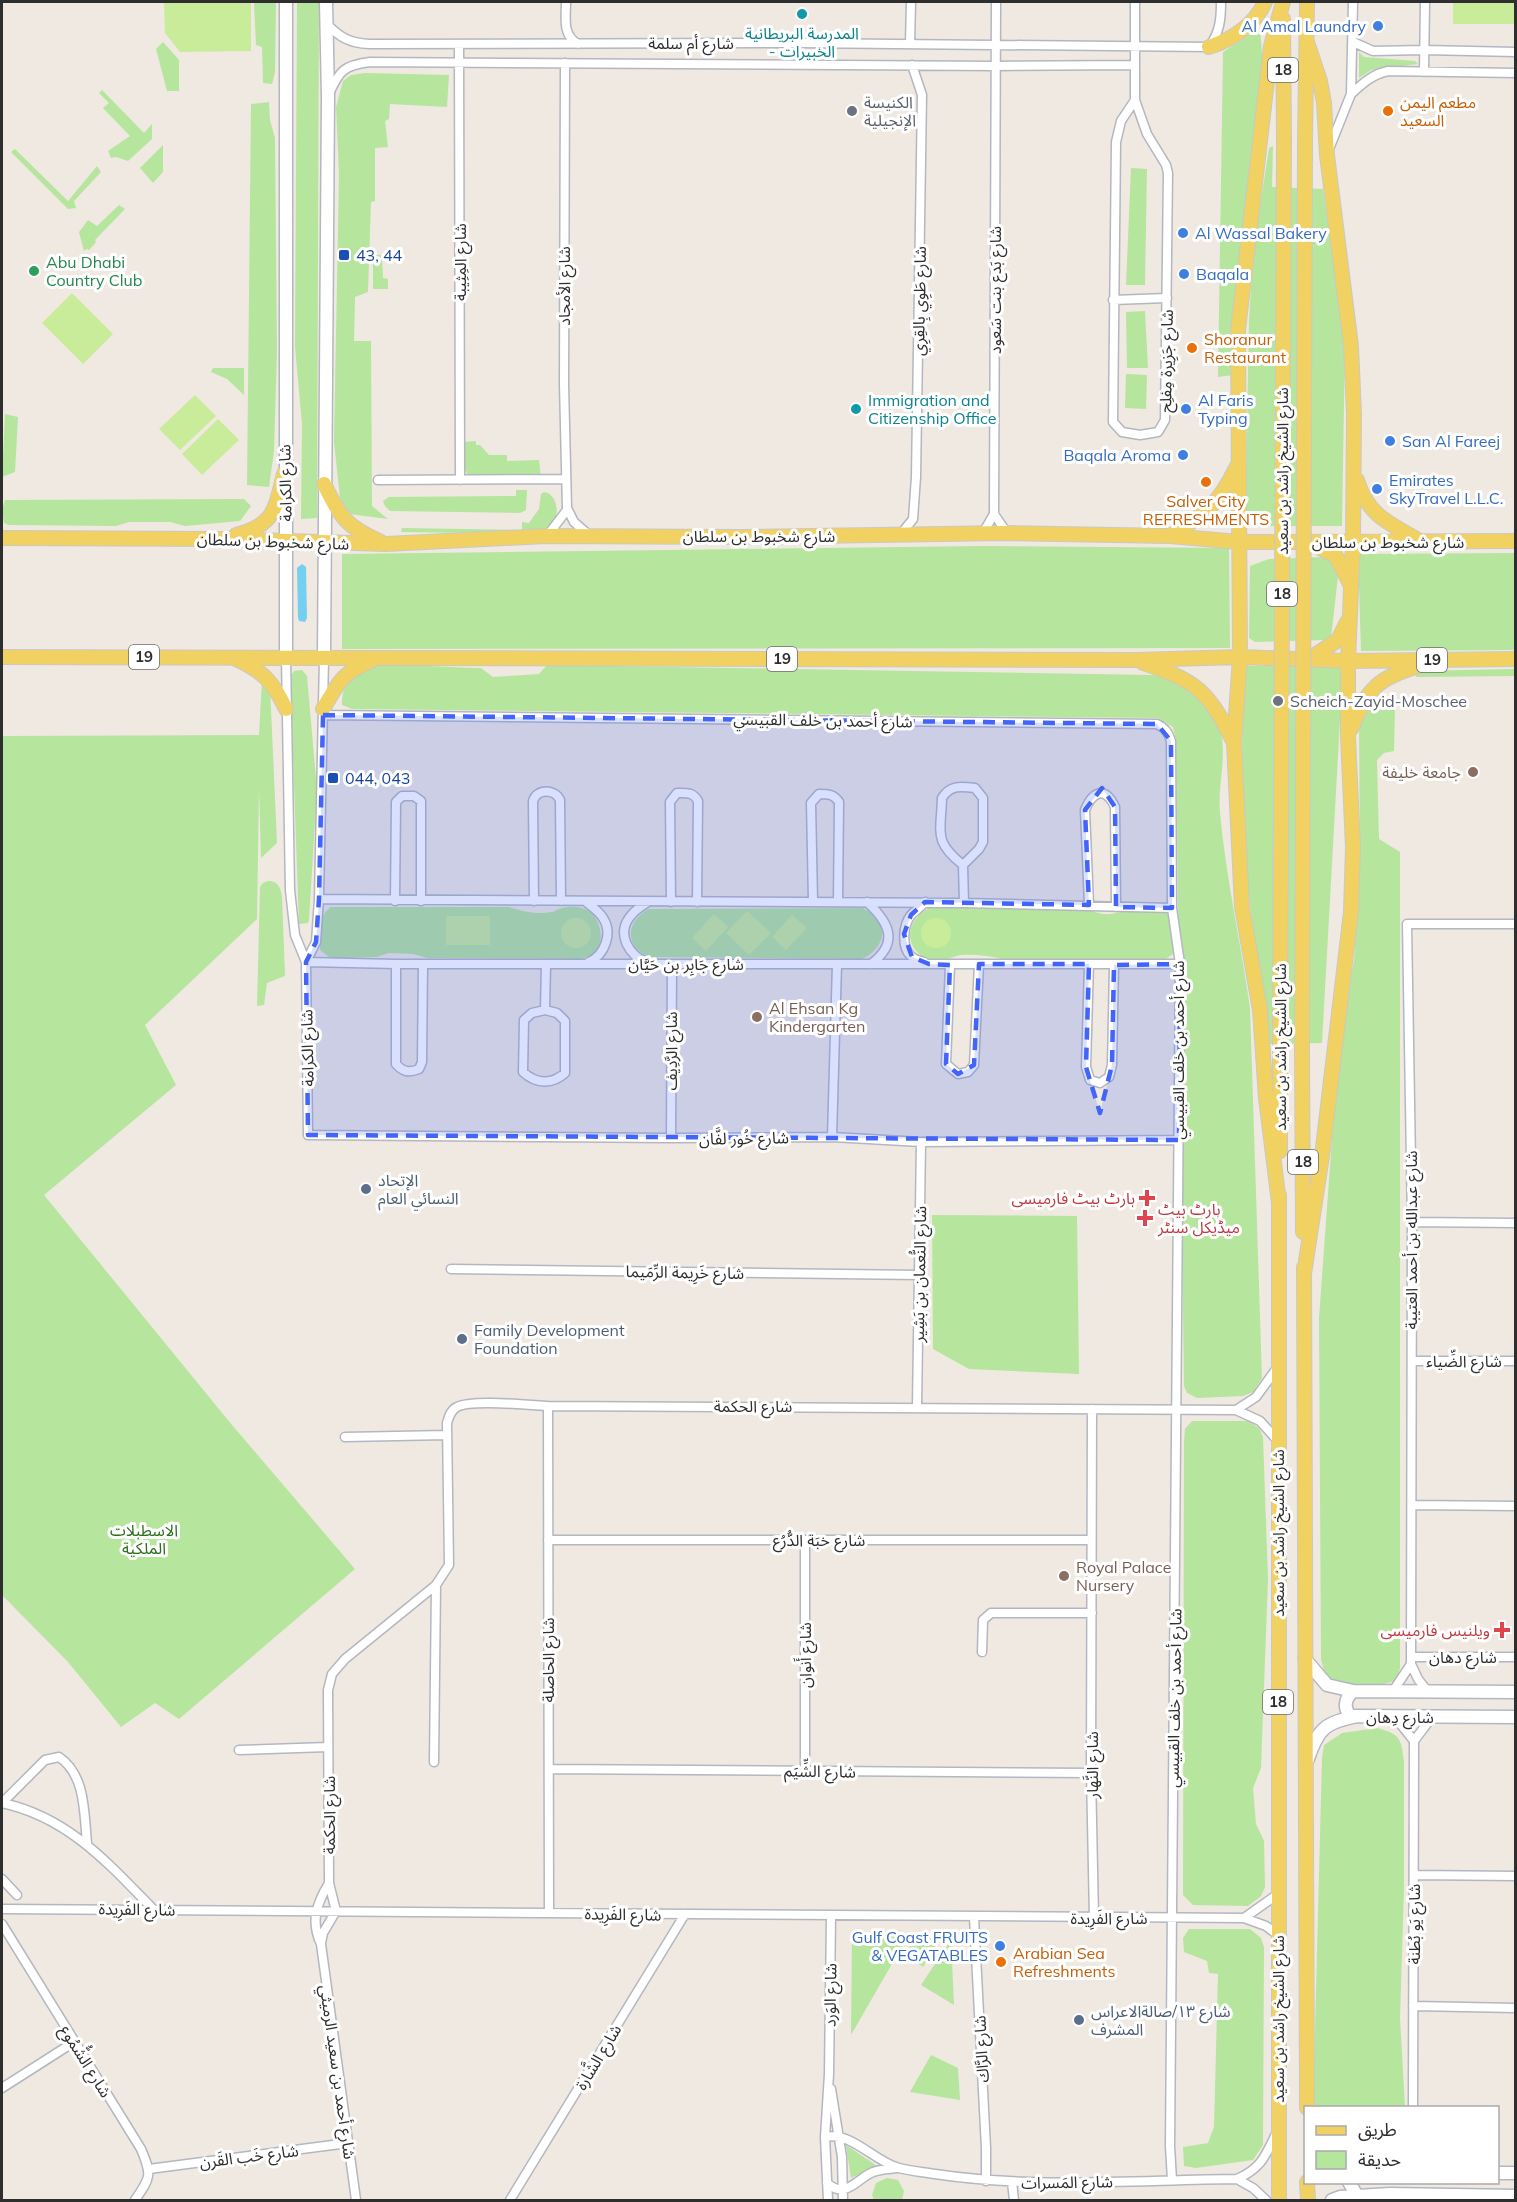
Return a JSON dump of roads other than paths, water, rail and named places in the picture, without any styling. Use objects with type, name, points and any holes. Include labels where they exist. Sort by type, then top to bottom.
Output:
[{"type":"main road","name":"شارع الكرامة","points":[[286,2],[284,474],[286,657]]},
{"type":"main road","name":"شارع الكرامة","points":[[324,657],[323,543],[328,97],[326,2]]},
{"type":"main road","points":[[1209,47],[1233,38],[1253,19],[1265,2]]},
{"type":"main road","points":[[1279,1203],[1266,1098],[1260,1010],[1242,907],[1234,743],[1240,657],[1238,330],[1271,46],[1283,2]]},
{"type":"main road","name":"شارع الشيخ راشد بن سعيد","points":[[1279,2200],[1278,1366],[1283,2]]},
{"type":"main road","name":"شارع الشيخ راشد بن سعيد","points":[[1306,2106],[1307,1761],[1302,1050],[1307,2]]},
{"type":"main road","points":[[1304,1274],[1322,1156],[1351,912],[1353,847],[1348,736],[1354,414],[1351,346],[1327,154],[1324,104],[1320,81],[1307,42]]},
{"type":"main road","points":[[1170,536],[1215,503],[1223,494],[1238,464]]},
{"type":"main road","points":[[1353,465],[1362,497],[1372,510],[1422,542]]},
{"type":"main road","points":[[219,539],[255,529],[267,521],[275,510],[284,474]]},
{"type":"main road","points":[[324,484],[345,521],[357,531],[386,544]]},
{"type":"main road","name":"شارع شخبوط بن سلطان","points":[[2,538],[219,539],[386,544],[546,536],[739,537],[1007,533],[1170,536],[1239,542],[1515,542]]},
{"type":"main road","points":[[1240,576],[1242,564],[1247,557],[1275,542]]},
{"type":"main road","points":[[1308,542],[1336,556],[1351,586]]},
{"type":"main road","points":[[1309,660],[1338,640],[1350,616]]},
{"type":"main road","points":[[1240,626],[1249,645],[1273,658]]},
{"type":"main road","name":"19","points":[[2,657],[1136,660],[1240,657],[1348,661],[1515,659]]},
{"type":"main road","points":[[232,657],[265,675],[278,692],[286,710]]},
{"type":"main road","points":[[323,712],[344,676],[354,668],[378,657]]},
{"type":"main road","points":[[1136,660],[1164,670],[1202,691],[1221,717],[1234,743]]},
{"type":"main road","points":[[1348,736],[1361,703],[1375,687],[1399,672],[1435,660]]},
{"type":"main road","name":"شارع دِهان","points":[[1305,1659],[1327,1685],[1353,1691],[1515,1692]]},
{"type":"main road","points":[[1353,1691],[1345,1707],[1350,1716],[1358,1716]]},
{"type":"main road","name":"شارع دِهان","points":[[1307,1761],[1318,1733],[1339,1719],[1358,1716],[1515,1718]]},
{"type":"main road","points":[[1499,2173],[1515,2173]]},
{"type":"main road","points":[[1307,2184],[1308,2200]]},
{"type":"main road","points":[[1350,2184],[1357,2196]]},
{"type":"main road","points":[[1332,2200],[1357,2196],[1435,2198],[1515,2196]]},
{"type":"street","points":[[566,2],[566,30],[569,37],[579,44]]},
{"type":"street","points":[[910,44],[911,2]]},
{"type":"street","name":"شارع بَدع بنت سَعود","points":[[983,533],[994,514],[996,2]]},
{"type":"street","name":"شارع جَزِيرة مِفلِح","points":[[1135,2],[1135,100],[1143,126],[1168,173],[1165,420],[1158,432],[1140,435],[1122,432],[1113,422],[1116,142],[1121,121],[1135,100]]},
{"type":"street","points":[[1209,47],[1221,23],[1221,2]]},
{"type":"street","points":[[1327,154],[1351,94],[1353,2]]},
{"type":"street","points":[[1424,72],[1425,2]]},
{"type":"street","name":"شارع أم سلمة","points":[[326,22],[347,42],[357,44],[798,43],[1209,47]]},
{"type":"street","points":[[550,45],[566,30]]},
{"type":"street","points":[[1353,42],[1372,51],[1515,52]]},
{"type":"street","name":"شارع المِثِيبة","points":[[459,45],[460,480]]},
{"type":"street","name":"شارع أم سلمة","points":[[328,97],[337,76],[346,67],[357,63],[1135,65]]},
{"type":"street","name":"شارع الأمجاد","points":[[565,63],[564,384],[567,510]]},
{"type":"street","name":"شارع طَوِي بِالقِرِي","points":[[902,534],[914,519],[916,477],[922,95],[912,65]]},
{"type":"street","points":[[1351,94],[1378,73],[1396,71],[1515,73]]},
{"type":"street","name":"شارع جَزِيرة مِفلِح","points":[[1113,300],[1167,298]]},
{"type":"street","points":[[378,480],[566,479]]},
{"type":"street","points":[[546,536],[567,510],[574,522],[590,536]]},
{"type":"street","points":[[994,514],[1007,533]]},
{"type":"street","name":"شارع الكرامة","points":[[286,657],[290,890],[295,934],[306,962],[308,1135]]},
{"type":"street","name":"شارع الكرامة","points":[[306,962],[316,942],[319,899],[324,657]]},
{"type":"street","name":"شارع أحمد بن خلف القبيسي","points":[[323,712],[1157,724],[1166,729],[1171,741],[1172,908],[1180,964],[1178,1410],[1170,1918],[1172,2180]]},
{"type":"street","points":[[963,865],[947,852],[941,842],[942,798],[952,788],[963,786],[975,788],[983,798],[983,842],[963,865],[964,903]]},
{"type":"street","points":[[534,901],[533,801],[534,796],[539,792],[552,792],[558,795],[560,800],[561,901]]},
{"type":"street","points":[[671,902],[670,802],[677,793],[690,793],[698,801],[697,902]]},
{"type":"street","points":[[1089,904],[1085,810],[1089,800],[1095,794],[1101,793],[1108,795],[1115,807],[1116,907]]},
{"type":"street","points":[[813,901],[811,803],[819,794],[830,794],[839,802],[838,902]]},
{"type":"street","points":[[395,901],[396,802],[402,796],[414,795],[420,801],[421,901]]},
{"type":"street","points":[[319,899],[925,902],[1089,904],[1172,908]]},
{"type":"street","points":[[583,964],[597,959],[603,952],[607,934],[602,917],[585,901]]},
{"type":"street","points":[[648,902],[635,911],[624,928],[628,947],[636,958],[648,964]]},
{"type":"street","points":[[867,902],[881,915],[886,924],[888,936],[887,947],[882,956],[871,964]]},
{"type":"street","points":[[925,902],[911,915],[904,934],[910,955],[929,964]]},
{"type":"street","name":"شارع عبدالله بن أحمد العتيبة","points":[[1411,1661],[1412,1222],[1407,924],[1515,924]]},
{"type":"street","name":"شارع جَابِر بن حَيَّان","points":[[306,962],[1180,964]]},
{"type":"street","points":[[396,964],[396,1064],[401,1070],[410,1072],[419,1069],[422,1062],[423,964]]},
{"type":"street","points":[[545,1010],[546,964]]},
{"type":"street","name":"شارع الرَّدِيف","points":[[671,1138],[672,964]]},
{"type":"street","points":[[832,1137],[837,964]]},
{"type":"street","points":[[950,964],[946,1064],[958,1074],[968,1072],[974,1065],[979,964]]},
{"type":"street","points":[[1089,964],[1086,1068],[1090,1080],[1100,1083],[1109,1077],[1112,1065],[1114,964]]},
{"type":"street","points":[[545,1010],[557,1013],[565,1021],[565,1073],[557,1080],[544,1082],[530,1078],[523,1072],[524,1020],[532,1013],[545,1010]]},
{"type":"street","name":"شارع خُور لفَّان","points":[[308,1135],[832,1137],[921,1142],[1179,1140]]},
{"type":"street","name":"شارع النُّعمان بن بَشِير","points":[[917,1406],[921,1142]]},
{"type":"street","points":[[1412,1222],[1515,1223]]},
{"type":"street","name":"شارع خَرِيمة الرِّمَيما","points":[[451,1269],[919,1275]]},
{"type":"street","name":"شارع الضِّياء","points":[[1412,1361],[1515,1361]]},
{"type":"street","points":[[1236,1410],[1256,1397],[1278,1366]]},
{"type":"street","name":"شارع الحكمة","points":[[336,1911],[329,1882],[328,1690],[332,1674],[345,1659],[436,1586],[449,1565],[447,1435],[449,1415],[454,1409],[464,1404],[1236,1410],[1260,1421],[1278,1441]]},
{"type":"street","name":"شارع الحاصلة","points":[[548,1406],[549,1913]]},
{"type":"street","name":"شارع النَّهار","points":[[1092,1409],[1091,1773],[1094,1918]]},
{"type":"street","points":[[345,1437],[447,1435]]},
{"type":"street","points":[[1412,1506],[1515,1506]]},
{"type":"street","name":"شارع خبَة الدُّرُع","points":[[548,1540],[1091,1540]]},
{"type":"street","name":"شارع أَنوان","points":[[805,1540],[805,1771]]},
{"type":"street","name":"شارع الحكمة","points":[[434,1762],[436,1586]]},
{"type":"street","points":[[982,1652],[983,1620],[992,1613],[1092,1612]]},
{"type":"street","name":"شارع دهان","points":[[1411,1661],[1515,1657]]},
{"type":"street","points":[[1393,1692],[1404,1679],[1411,1661]]},
{"type":"street","points":[[1411,1661],[1418,1679],[1428,1692]]},
{"type":"street","points":[[1395,1716],[1414,1741],[1432,1717]]},
{"type":"street","name":"شارع يَو بُطنة","points":[[1413,2106],[1414,1741]]},
{"type":"street","points":[[238,1750],[328,1747]]},
{"type":"street","points":[[87,1843],[81,1790],[72,1767],[59,1757],[45,1760],[2,1803],[23,1808],[54,1822],[87,1843],[153,1910]]},
{"type":"street","name":"شارع الشِّيَم","points":[[549,1769],[1091,1773]]},
{"type":"street","points":[[1414,1875],[1515,1876]]},
{"type":"street","points":[[2,1880],[17,1895]]},
{"type":"street","name":"شارع الحكمة","points":[[316,1910],[329,1882]]},
{"type":"street","points":[[1244,1918],[1278,1894]]},
{"type":"street","name":"شارع الفَرِيدة","points":[[2,1909],[1244,1918],[1266,1926],[1278,1935]]},
{"type":"street","name":"شارع أحمد بن سعيد الرميثي","points":[[316,1910],[315,1926],[321,1944],[356,2200]]},
{"type":"street","points":[[321,1944],[323,1933],[336,1911]]},
{"type":"street","name":"شارع الشَّارة","points":[[510,2200],[685,1914]]},
{"type":"street","name":"شارع الوَرد","points":[[828,2200],[825,2137],[829,2074],[831,1916]]},
{"type":"street","name":"شارع الرَّاك","points":[[974,1917],[986,2181]]},
{"type":"street","name":"شارع الشُّمُوع","points":[[2,1924],[141,2149],[150,2169]]},
{"type":"street","points":[[1413,2006],[1515,2008]]},
{"type":"street","points":[[2,2088],[74,2042]]},
{"type":"street","name":"شارع الوَرد","points":[[829,2074],[839,2137],[843,2200]]},
{"type":"street","points":[[1237,2179],[1253,2172],[1278,2131]]},
{"type":"street","name":"شارع المَسرات","points":[[825,2137],[839,2137],[898,2168]]},
{"type":"street","name":"شارع خَب القَرن","points":[[150,2169],[348,2143]]},
{"type":"street","name":"شارع المَسرات","points":[[844,2189],[875,2171],[898,2168],[986,2181],[1012,2182],[1237,2179]]},
{"type":"street","points":[[135,2200],[145,2186],[150,2169]]},
{"type":"street","points":[[1237,2179],[1266,2200]]},
{"type":"street","points":[[1012,2182],[1014,2200]]},
{"type":"street","points":[[827,2183],[836,2189],[844,2189]]},
{"type":"water","points":[[302,564],[306,567],[307,618],[305,622],[299,621],[298,618],[297,568]]},
{"type":"place","name":"المدرسة البريطانية - الخبيرات","points":[[802,14]]},
{"type":"place","name":"Al Amal Laundry","points":[[1378,26]]},
{"type":"place","name":"الكنيسة الإنجيلية","points":[[852,111]]},
{"type":"place","name":"مطعم اليمن السعيد","points":[[1388,111]]},
{"type":"place","name":"Al Wassal Bakery","points":[[1183,233]]},
{"type":"place","name":"43, 44","points":[[344,255]]},
{"type":"place","name":"Abu Dhabi Country Club","points":[[34,271]]},
{"type":"place","name":"Baqala","points":[[1184,274]]},
{"type":"place","name":"Shoranur Restaurant","points":[[1192,348]]},
{"type":"place","name":"Immigration and Citizenship Office","points":[[856,409]]},
{"type":"place","name":"Al Faris Typing","points":[[1186,409]]},
{"type":"place","name":"San Al Fareej","points":[[1390,441]]},
{"type":"place","name":"Baqala Aroma","points":[[1183,455]]},
{"type":"place","name":"Salver City REFRESHMENTS","points":[[1206,482]]},
{"type":"place","name":"Emirates SkyTravel L.L.C.","points":[[1377,489]]},
{"type":"place","name":"Scheich-Zayid-Moschee","points":[[1278,701]]},
{"type":"place","name":"جامعة خليفة","points":[[1473,772]]},
{"type":"place","name":"044, 043","points":[[333,778]]},
{"type":"place","name":"Al Ehsan Kg Kindergarten","points":[[757,1017]]},
{"type":"place","name":"الإتحاد النسائي العام","points":[[366,1189]]},
{"type":"place","name":"ہارٹ بیٹ فارمیسی","points":[[1147,1198]]},
{"type":"place","name":"ہارٹ بیٹ میڈیکل سنٹر","points":[[1145,1218]]},
{"type":"place","name":"Family Development Foundation","points":[[462,1339]]},
{"type":"place","name":"Royal Palace Nursery","points":[[1064,1576]]},
{"type":"place","name":"ویلنیس فارمیسی","points":[[1502,1630]]},
{"type":"place","name":"Gulf Coast FRUITS & VEGATABLES","points":[[1000,1946]]},
{"type":"place","name":"Arabian Sea Refreshments","points":[[1001,1962]]},
{"type":"place","name":"شارع ١٣/صالةالاعراس المشرف","points":[[1079,2020]]},
{"type":"park label","name":"الاسطبلات الملكية","points":[[144,1539]]}]
